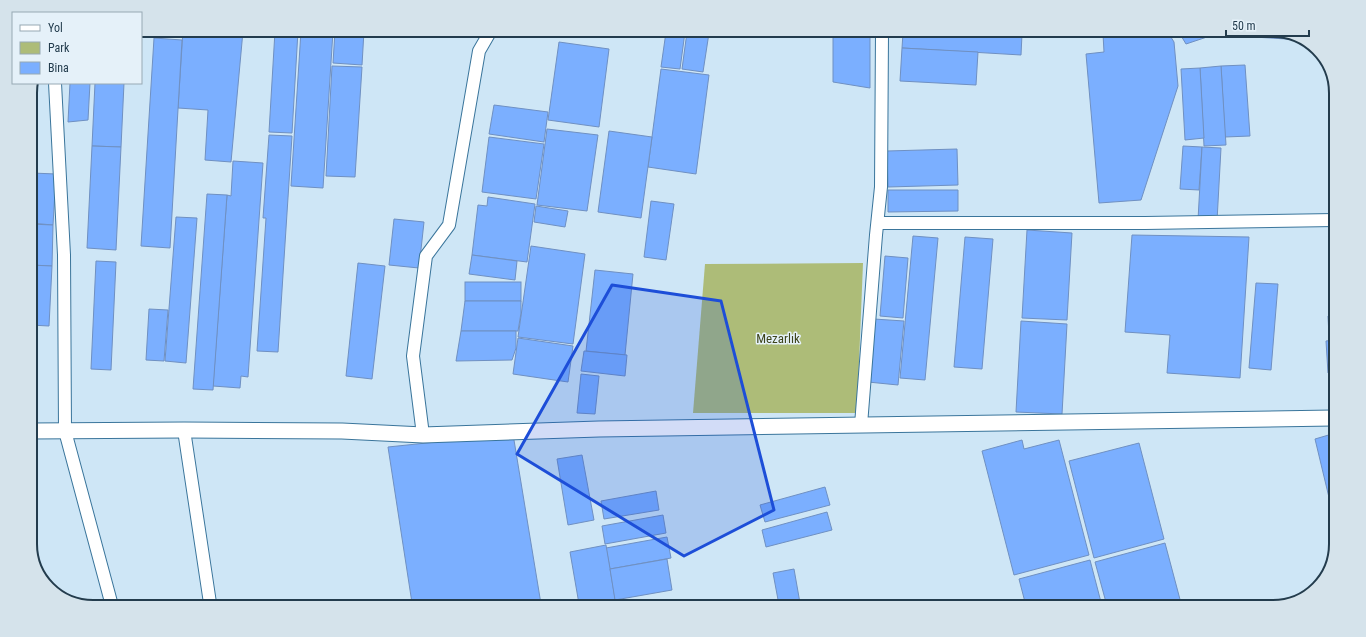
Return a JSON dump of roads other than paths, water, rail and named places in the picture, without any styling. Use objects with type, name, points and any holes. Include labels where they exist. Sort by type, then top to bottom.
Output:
[{"type":"street","points":[[423,435],[413,356],[426,256],[449,225],[479,51],[487,37]]},
{"type":"street","points":[[862,425],[881,187],[882,37]]},
{"type":"street","points":[[55,84],[64,255],[65,431],[110,600]]},
{"type":"street","points":[[878,223],[1137,223],[1329,220]]},
{"type":"street","points":[[37,431],[342,431],[423,435],[599,429],[1329,418]]},
{"type":"street","points":[[184,430],[210,600]]},
{"type":"park label","name":"Mezarlık","points":[[778,338]]}]
